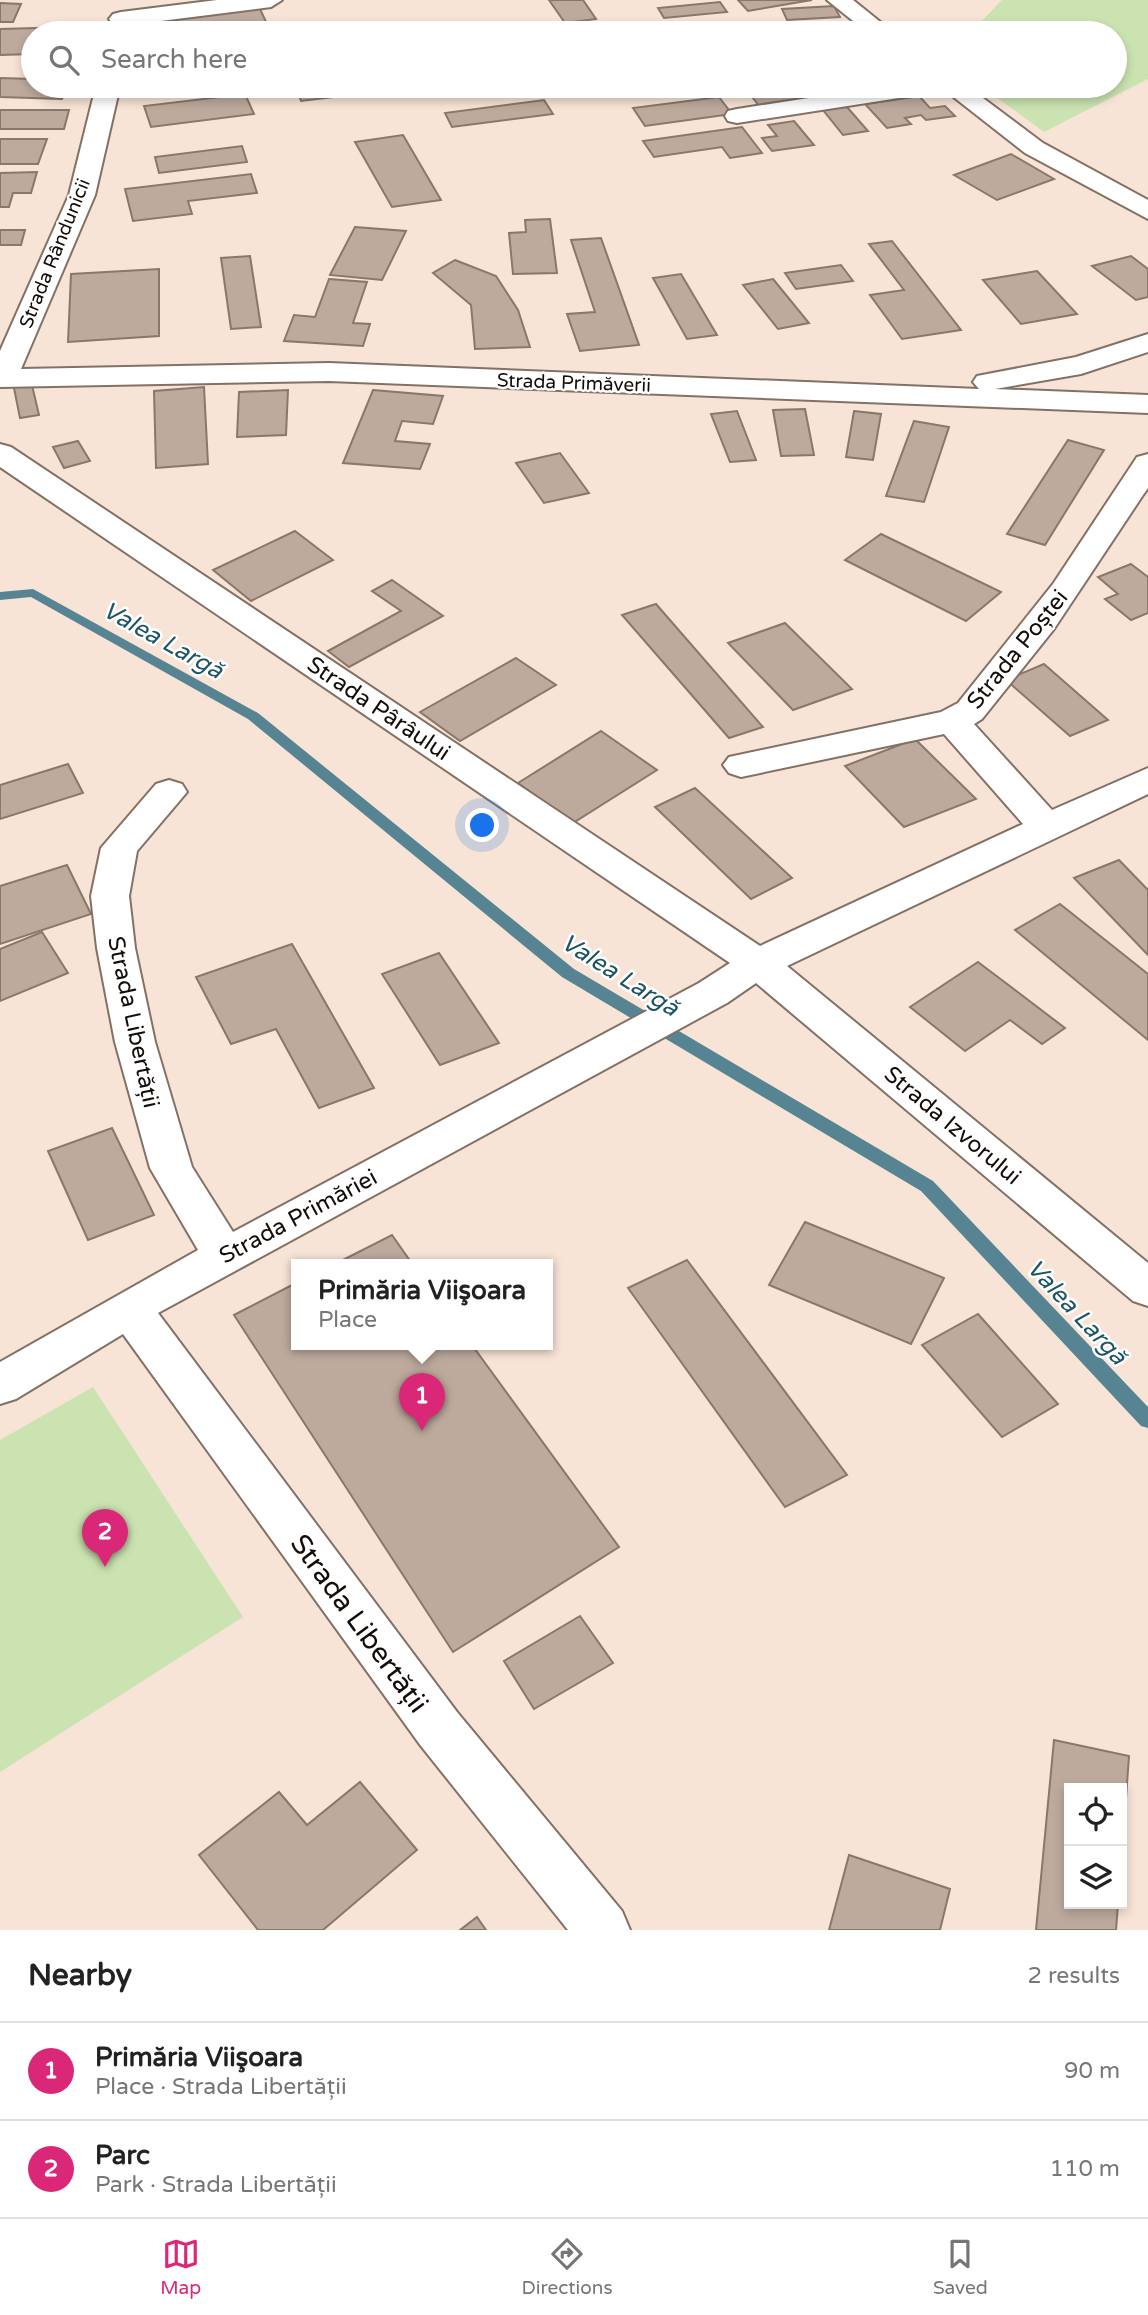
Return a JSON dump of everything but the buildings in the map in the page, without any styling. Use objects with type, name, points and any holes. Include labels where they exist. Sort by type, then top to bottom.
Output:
[{"type":"street","points":[[121,17],[271,0]]},
{"type":"street","points":[[838,0],[866,21]]},
{"type":"street","name":"Strada Rândunicii","points":[[2,377],[82,195],[105,98]]},
{"type":"street","points":[[737,116],[854,98]]},
{"type":"street","points":[[968,98],[1034,148],[1148,211]]},
{"type":"street","points":[[956,397],[960,391],[971,386],[1081,365],[1148,343]]},
{"type":"street","name":"Strada Primăverii","points":[[2,377],[329,372],[1148,404]]},
{"type":"street","name":"Strada Pârâului","points":[[2,457],[758,962]]},
{"type":"street","name":"Strada Poștei","points":[[741,765],[952,721],[970,711],[1013,661],[1107,531],[1144,474]]},
{"type":"street","points":[[952,721],[1047,828]]},
{"type":"street","name":"Strada Primăriei","points":[[0,1385],[129,1308],[225,1255],[713,993],[758,962],[1148,780]]},
{"type":"street","name":"Strada Libertății","points":[[169,792],[119,848],[110,896],[113,922],[135,1042],[171,1168],[187,1198],[225,1255]]},
{"type":"street","name":"Strada Izvorului","points":[[758,962],[1148,1288]]},
{"type":"street","name":"Strada Libertății","points":[[129,1308],[439,1729],[603,1930]]},
{"type":"green space","points":[[1002,0],[1148,0],[1148,79],[1127,90],[1127,21],[982,21]]},
{"type":"green space","points":[[997,98],[1111,98],[1044,132]]},
{"type":"green space","points":[[93,1387],[243,1617],[0,1772],[0,1440]]},
{"type":"waterway","name":"Valea Largă","points":[[0,596],[33,593],[253,716],[568,973],[927,1186],[1148,1420]]},
{"type":"place","name":"Primăria Viişoara","points":[[422,1431]]},
{"type":"place","name":"Parc","points":[[105,1567]]}]
